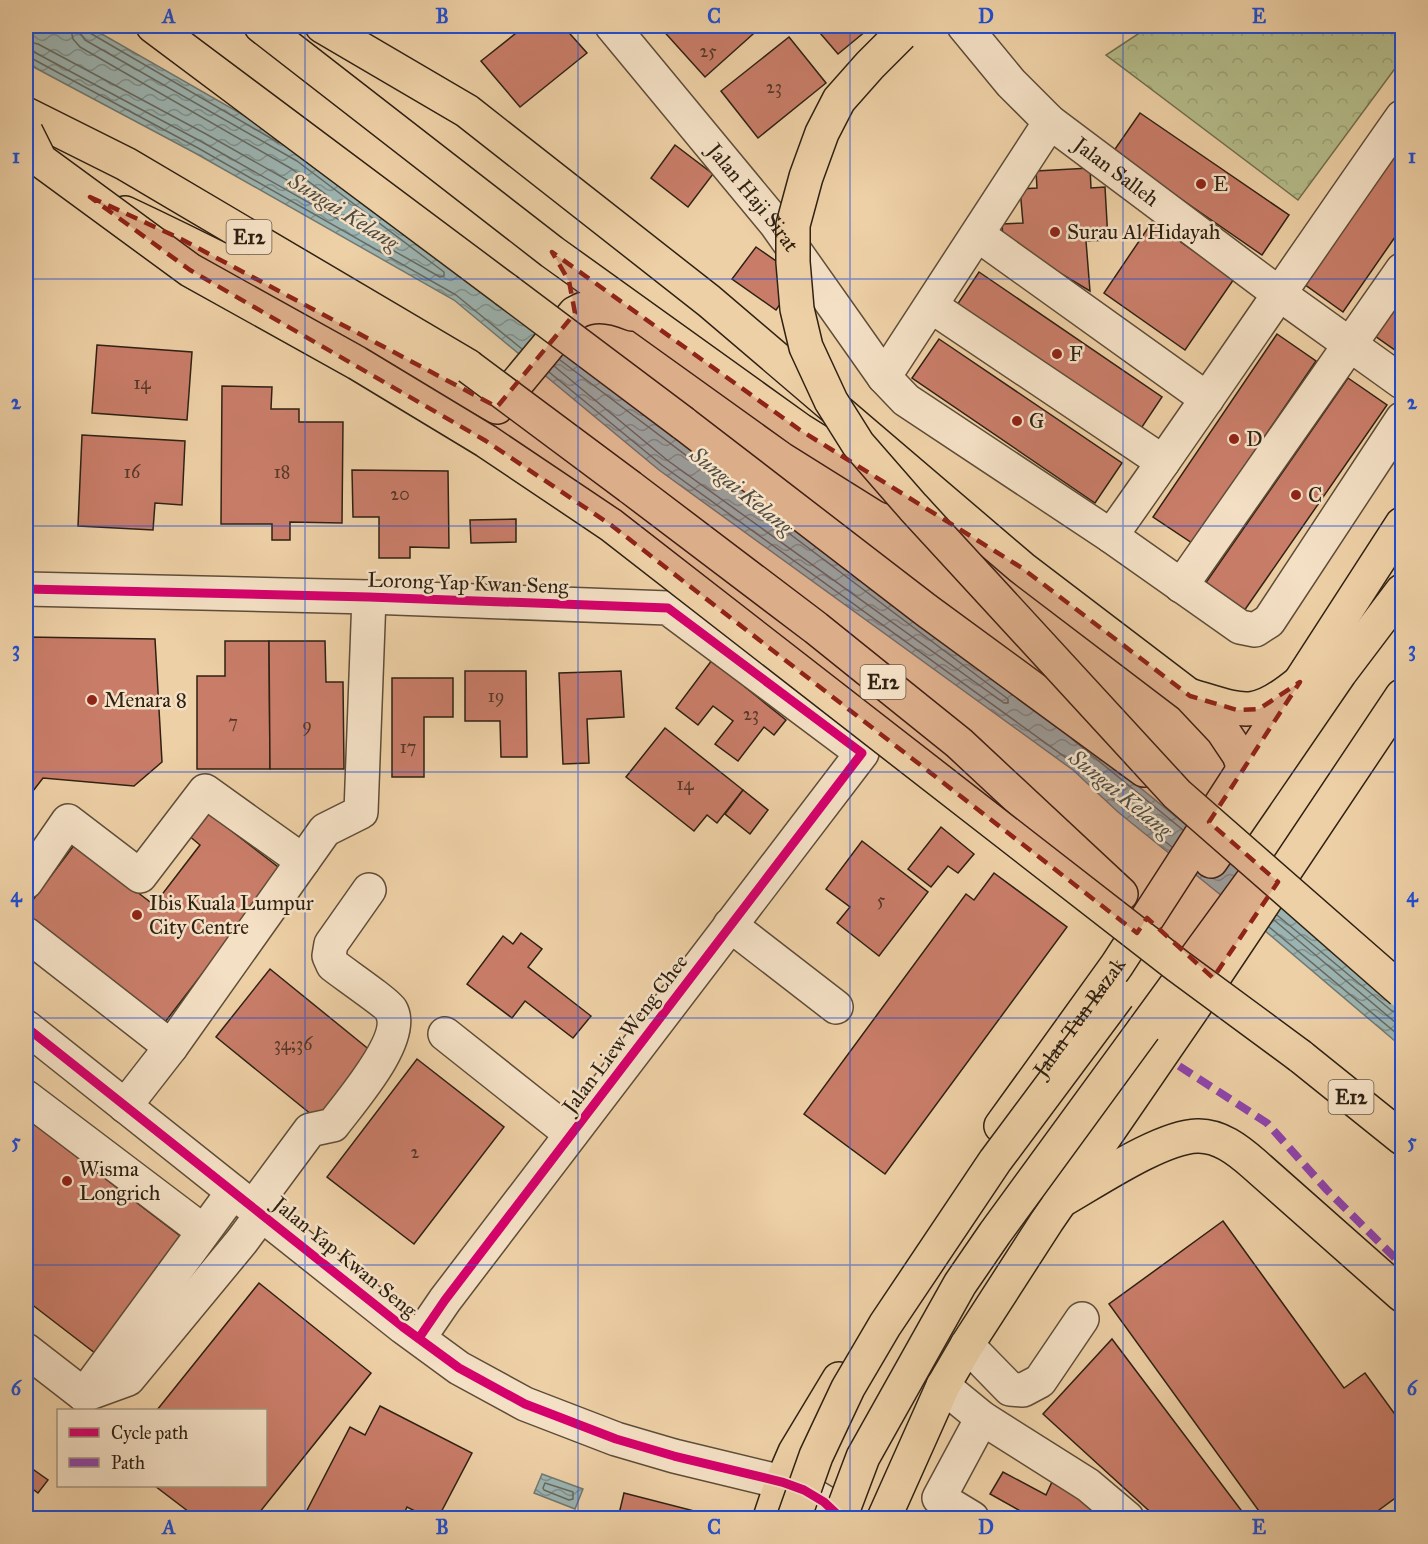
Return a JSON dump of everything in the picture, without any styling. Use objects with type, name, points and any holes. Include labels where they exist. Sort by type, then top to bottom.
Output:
[{"type":"main road","points":[[153,26],[674,416],[926,610],[1177,794],[1402,991]]},
{"type":"main road","points":[[261,26],[552,252],[800,430],[1022,568]]},
{"type":"main road","points":[[322,26],[466,111],[709,301],[1022,568],[1190,696],[1223,731],[1239,755],[1244,769]]},
{"type":"main road","points":[[913,26],[901,34],[870,64],[839,100],[822,133],[806,177],[793,225],[793,262],[797,309],[806,347],[831,401],[858,444],[1177,794]]},
{"type":"main road","name":"E12","points":[[26,114],[126,164],[469,367],[816,628],[959,743],[1300,1056],[1402,1138]]},
{"type":"main road","points":[[26,132],[40,160],[190,270],[357,363],[486,441],[611,525],[1178,966],[1300,1056]]},
{"type":"main road","points":[[26,166],[181,239],[497,407],[575,313],[584,308],[600,306],[621,309],[643,318]]},
{"type":"main road","points":[[552,252],[569,281],[575,313]]},
{"type":"main road","name":"Jalan Tun Razak","points":[[770,1518],[795,1452],[959,1185],[1129,946],[1402,524]]},
{"type":"main road","name":"Jalan Tun Razak","points":[[794,1518],[816,1456],[848,1388],[885,1325],[995,1161],[1118,996],[1340,673],[1402,591]]},
{"type":"main road","points":[[841,1518],[863,1457],[960,1284],[1374,715],[1402,673]]},
{"type":"main road","points":[[1190,696],[1237,710],[1259,709],[1283,696],[1300,682]]},
{"type":"main road","points":[[884,1518],[943,1386],[967,1345],[1059,1202],[1196,1004],[1402,696]]},
{"type":"main road","points":[[1059,1202],[1153,1149],[1178,1139],[1197,1136],[1218,1139],[1237,1150],[1254,1164],[1402,1295]]},
{"type":"street","name":"Jalan Haji Sirat","points":[[612,26],[776,224],[884,377],[906,400],[1111,537],[1240,627],[1256,630],[1269,621],[1402,419]]},
{"type":"street","name":"Jalan Salleh","points":[[964,26],[1011,83],[1050,122],[1278,293],[1402,382]]},
{"type":"street","points":[[1111,537],[1402,117]]},
{"type":"street","points":[[884,377],[1050,122]]},
{"type":"street","points":[[978,235],[1208,399]]},
{"type":"street","points":[[1181,586],[1402,270]]},
{"type":"street","points":[[931,306],[1163,462]]},
{"type":"street","name":"Lorong Yap Kwan Seng","points":[[26,589],[369,597],[668,608],[862,753]]},
{"type":"street","points":[[125,1106],[171,1047],[325,830],[361,812],[369,597]]},
{"type":"street","name":"Jalan Liew Weng Chee","points":[[419,1338],[549,1183],[571,1134],[862,753]]},
{"type":"street","points":[[26,882],[68,821],[140,876],[206,791],[273,846],[303,861]]},
{"type":"street","points":[[84,1395],[203,1231],[249,1204],[310,1130],[333,1125],[385,1053],[392,1039],[395,1025],[391,1010],[333,965],[329,956],[331,944],[369,890]]},
{"type":"street","points":[[730,926],[836,1007]]},
{"type":"street","points":[[26,934],[171,1047]]},
{"type":"street","name":"Jalan Yap Kwan Seng","points":[[26,1027],[459,1368],[525,1404],[616,1439],[674,1456],[782,1482],[814,1496],[841,1518]]},
{"type":"street","points":[[445,1034],[571,1134]]},
{"type":"street","points":[[26,1097],[203,1231]]},
{"type":"street","points":[[84,1395],[128,1379],[242,1240],[249,1204]]},
{"type":"street","points":[[967,1345],[1010,1389],[1023,1390],[1040,1381],[1082,1319]]},
{"type":"street","points":[[26,1350],[84,1395]]},
{"type":"street","points":[[943,1386],[982,1418],[1088,1485],[1128,1518]]},
{"type":"street","points":[[939,1498],[982,1418]]},
{"type":"street","points":[[902,1480],[939,1498],[972,1518]]},
{"type":"highlighted area","points":[[90,197],[181,239],[497,407],[575,313],[569,281],[552,252],[800,430],[1022,568],[1190,696],[1237,710],[1259,709],[1300,682],[1209,822],[1278,882],[1213,978],[1147,918],[1137,933],[611,525],[486,441],[190,270]]},
{"type":"green space","points":[[1150,26],[1402,26],[1402,59],[1298,200],[1106,55]]},
{"type":"water","name":"Sungai Kelang","points":[[26,26],[88,26],[304,150],[1054,717],[1316,930],[1402,1002],[1402,1047],[1264,930],[1118,812],[1073,770],[659,470],[454,300],[195,153],[26,63]]},
{"type":"water","points":[[542,1474],[583,1489],[575,1509],[534,1493]]},
{"type":"building","points":[[525,26],[563,26],[587,53],[520,107],[481,61]]},
{"type":"building","points":[[659,26],[762,26],[705,77]]},
{"type":"building","points":[[814,26],[872,26],[838,54]]},
{"type":"building","points":[[789,37],[826,83],[758,138],[721,91]]},
{"type":"building","name":"E","points":[[1140,113],[1289,215],[1262,255],[1113,152]]},
{"type":"building","points":[[675,145],[713,174],[688,207],[651,178]]},
{"type":"building","points":[[1402,145],[1402,227],[1343,312],[1304,284]]},
{"type":"building","name":"Surau Al Hidayah","points":[[1090,168],[1091,188],[1105,187],[1108,240],[1086,241],[1090,291],[1003,239],[1002,224],[1023,223],[1020,189],[1037,188],[1036,171]]},
{"type":"building","points":[[1152,222],[1234,279],[1185,350],[1104,293]]},
{"type":"building","points":[[756,247],[799,277],[776,310],[732,279]]},
{"type":"building","name":"F","points":[[979,272],[1162,397],[1136,436],[953,311]]},
{"type":"building","points":[[1402,296],[1402,355],[1375,336]]},
{"type":"building","name":"D","points":[[1277,334],[1316,361],[1192,543],[1153,517]]},
{"type":"building","name":"G","points":[[939,339],[1122,463],[1095,503],[912,378]]},
{"type":"building","points":[[97,345],[192,352],[187,420],[92,413]]},
{"type":"building","name":"C","points":[[1348,378],[1387,405],[1244,611],[1205,584]]},
{"type":"building","points":[[222,386],[272,387],[271,409],[299,409],[299,422],[343,422],[342,523],[290,522],[290,540],[272,540],[272,524],[221,524]]},
{"type":"building","points":[[82,435],[185,441],[182,505],[155,503],[153,530],[78,526]]},
{"type":"building","points":[[352,470],[448,471],[449,548],[410,547],[410,558],[379,558],[379,517],[353,517]]},
{"type":"building","points":[[516,519],[516,542],[471,543],[470,520]]},
{"type":"building","name":"Menara 8","points":[[26,637],[155,639],[162,762],[134,786],[43,778],[26,800]]},
{"type":"building","points":[[225,641],[269,641],[270,769],[197,769],[197,676],[225,676]]},
{"type":"building","points":[[269,641],[325,641],[326,682],[343,682],[344,769],[270,769]]},
{"type":"building","points":[[715,656],[749,683],[745,687],[786,720],[774,735],[764,727],[738,761],[715,744],[733,721],[713,706],[698,725],[676,708]]},
{"type":"building","points":[[465,671],[526,671],[527,757],[501,757],[500,721],[465,721]]},
{"type":"building","points":[[621,671],[624,717],[587,719],[589,763],[563,764],[559,673]]},
{"type":"building","points":[[392,678],[453,678],[453,717],[424,717],[424,777],[392,777]]},
{"type":"building","points":[[665,728],[743,790],[717,823],[707,815],[694,831],[626,777]]},
{"type":"building","points":[[743,790],[768,810],[750,834],[725,814]]},
{"type":"building","name":"Ibis Kuala Lumpur City Centre","points":[[207,812],[282,870],[162,1026],[26,920],[26,909],[75,844],[154,905],[200,845],[188,835]]},
{"type":"building","points":[[941,827],[974,854],[958,873],[948,866],[931,887],[908,869]]},
{"type":"building","points":[[862,841],[928,892],[879,956],[837,923],[850,907],[826,889]]},
{"type":"building","points":[[994,873],[1067,927],[885,1174],[804,1114],[966,894],[974,900]]},
{"type":"building","points":[[521,933],[542,949],[528,967],[591,1016],[573,1038],[525,1001],[512,1018],[467,984],[503,936],[513,944]]},
{"type":"building","points":[[270,969],[371,1051],[317,1119],[216,1037]]},
{"type":"building","points":[[417,1059],[504,1127],[414,1244],[327,1177]]},
{"type":"building","name":"Wisma Longrich","points":[[26,1118],[192,1245],[104,1360],[26,1300]]},
{"type":"building","points":[[1223,1221],[1344,1388],[1365,1373],[1402,1424],[1402,1493],[1368,1518],[1264,1518],[1109,1304]]},
{"type":"building","points":[[259,1283],[371,1373],[255,1518],[197,1518],[156,1487],[267,1487],[267,1409],[158,1409]]},
{"type":"building","points":[[1112,1339],[1247,1518],[1157,1518],[1043,1414]]},
{"type":"building","points":[[380,1406],[472,1453],[438,1518],[429,1518],[407,1507],[402,1518],[303,1518],[350,1427],[365,1435]]},
{"type":"building","points":[[34,1470],[48,1480],[38,1493],[26,1484]]},
{"type":"building","points":[[1057,1471],[1117,1518],[1033,1518],[990,1494],[1003,1472],[1046,1495]]},
{"type":"building","points":[[624,1493],[706,1514],[705,1518],[618,1518]]},
{"type":"marked path","points":[[1179,1066],[1267,1123],[1327,1190],[1402,1265]]},
{"type":"cycle path","points":[[26,589],[369,597],[668,608],[862,753],[445,1300],[419,1338]]},
{"type":"cycle path","points":[[26,1027],[403,1327],[459,1368],[525,1404],[616,1439],[674,1456],[782,1482],[804,1490],[824,1502],[841,1518]]},
{"type":"place","name":"E","points":[[1201,184]]},
{"type":"place","name":"Surau Al Hidayah","points":[[1055,232]]},
{"type":"place","name":"F","points":[[1057,354]]},
{"type":"place","name":"G","points":[[1017,421]]},
{"type":"place","name":"D","points":[[1234,439]]},
{"type":"place","name":"C","points":[[1296,495]]},
{"type":"place","name":"Menara 8","points":[[92,700]]},
{"type":"place","name":"Ibis Kuala Lumpur City Centre","points":[[137,915]]},
{"type":"place","name":"Wisma Longrich","points":[[67,1181]]}]
